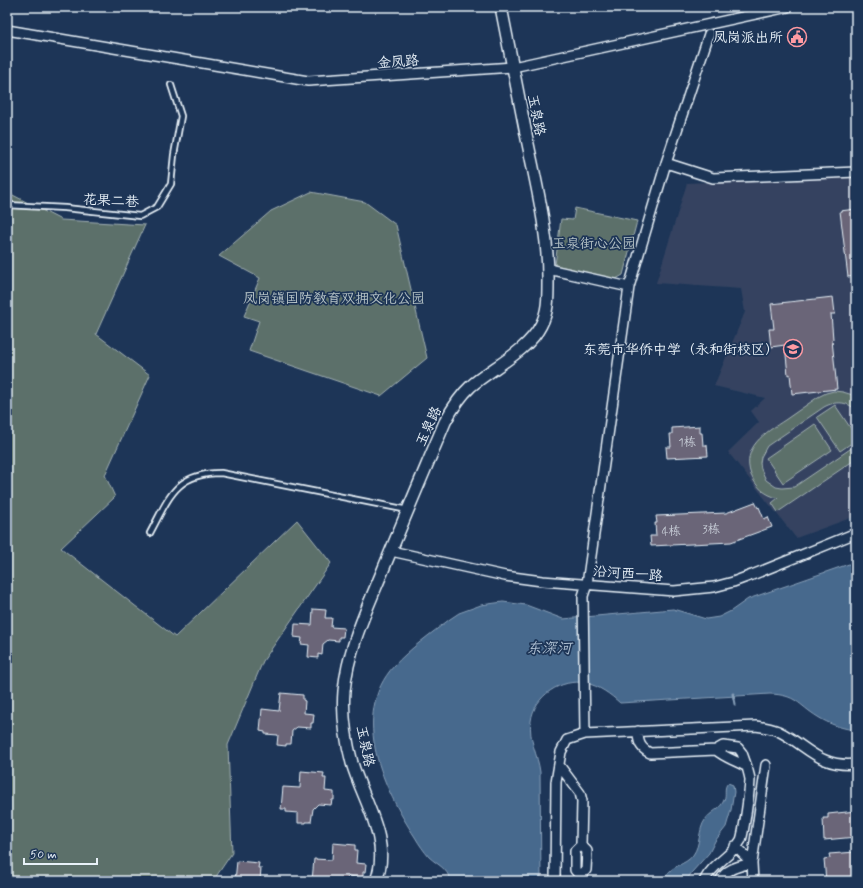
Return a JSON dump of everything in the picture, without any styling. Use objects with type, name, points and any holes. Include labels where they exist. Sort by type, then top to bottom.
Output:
[{"type":"street","name":"玉泉路","points":[[376,881],[381,855],[380,838],[352,762],[347,740],[345,721],[344,692],[352,648],[445,422],[459,398],[483,377],[523,347],[533,336],[541,325],[546,313],[548,300],[547,246],[544,222],[501,7]]},
{"type":"street","name":"金凤路","points":[[7,30],[308,81],[513,67],[788,7]]},
{"type":"street","points":[[585,734],[583,596],[587,584],[629,288],[666,163],[709,34]]},
{"type":"street","points":[[666,163],[713,178],[856,172]]},
{"type":"street","points":[[548,269],[629,288]]},
{"type":"street","name":"沿河西一路","points":[[391,551],[506,576],[674,591],[714,587],[752,575],[856,533]]},
{"type":"street","points":[[555,881],[556,782],[561,752],[567,740],[585,734],[756,726],[776,730],[791,738],[811,754],[828,762],[848,765],[856,764]]},
{"type":"street","points":[[638,731],[638,743],[644,750],[650,753],[716,750],[723,756],[736,760],[747,767],[750,780],[743,831],[740,840],[736,846],[715,865],[708,873],[704,881]]},
{"type":"street","points":[[559,765],[580,794],[582,801],[581,845],[575,851],[575,870],[579,879]]},
{"type":"street","points":[[753,881],[752,863],[766,765]]},
{"type":"street","points":[[736,846],[752,863]]},
{"type":"street","points":[[720,881],[728,871],[752,863]]},
{"type":"lane","name":"花果二巷","points":[[7,205],[65,208],[140,216],[157,207],[171,184],[174,155],[181,116],[171,85]]},
{"type":"lane","points":[[150,533],[172,493],[181,483],[206,473],[221,473],[408,510]]},
{"type":"shaded area","name":"东莞市华侨中学（永和街校区）","points":[[856,176],[856,516],[796,538],[728,452],[759,422],[751,411],[765,398],[714,386],[745,312],[741,289],[656,283],[687,183]]},
{"type":"green space","points":[[7,192],[61,220],[145,225],[96,334],[150,375],[105,475],[115,497],[61,548],[175,637],[297,520],[331,563],[263,661],[228,745],[232,853],[213,881],[7,881]]},
{"type":"green space","name":"凤岗镇国防教育双拥文化公园","points":[[311,192],[365,202],[396,225],[427,358],[381,396],[249,351],[259,321],[244,316],[260,278],[219,256],[271,211]]},
{"type":"green space","name":"玉泉街心公园","points":[[575,208],[637,221],[623,275],[616,279],[555,265],[561,219],[573,220]]},
{"type":"green space","points":[[834,391],[856,396],[856,410],[849,405],[841,403],[824,407],[767,446],[761,457],[761,469],[766,480],[776,487],[794,487],[856,445],[856,459],[778,512],[772,503],[778,498],[769,495],[762,490],[751,475],[749,456],[752,449],[770,430],[818,397]]},
{"type":"green space","points":[[835,405],[856,436],[856,440],[840,451],[817,417]]},
{"type":"green space","points":[[815,424],[832,450],[783,483],[766,458]]},
{"type":"water","name":"东深河","points":[[856,563],[856,730],[827,722],[792,698],[786,696],[770,694],[620,703],[612,696],[591,684],[577,682],[567,683],[550,691],[537,704],[533,712],[530,728],[540,772],[541,881],[451,881],[444,870],[425,852],[403,818],[392,797],[376,753],[373,730],[374,707],[381,686],[394,666],[420,642],[459,613],[481,605],[503,602],[526,605],[563,619],[673,609],[706,619],[719,617],[731,611],[748,599],[849,564]]},
{"type":"water","points":[[728,783],[733,785],[734,792],[726,827],[715,841],[709,853],[686,881],[665,881],[669,872],[690,859],[696,851],[701,828],[707,817],[723,803]]},
{"type":"building","points":[[856,209],[856,276],[848,277],[840,211]]},
{"type":"building","points":[[833,297],[835,314],[831,314],[832,340],[837,389],[792,394],[790,374],[788,375],[785,345],[771,347],[769,329],[774,329],[771,304]]},
{"type":"building","points":[[700,426],[703,445],[707,445],[708,456],[667,458],[666,447],[671,447],[670,434],[672,434],[672,428]]},
{"type":"building","points":[[755,502],[764,519],[768,517],[772,527],[731,542],[651,546],[650,536],[656,536],[656,516],[726,513]]},
{"type":"building","points":[[313,609],[326,610],[325,618],[332,618],[331,627],[344,628],[343,637],[339,637],[339,641],[328,640],[323,644],[322,655],[318,654],[318,658],[308,657],[309,645],[301,644],[302,638],[294,637],[295,624],[312,625]]},
{"type":"building","points":[[281,693],[303,695],[303,700],[305,701],[304,713],[314,714],[311,728],[297,727],[292,731],[291,744],[286,744],[286,746],[277,745],[278,735],[265,734],[265,732],[260,731],[262,709],[279,711]]},
{"type":"building","points":[[301,771],[324,773],[323,778],[326,778],[325,791],[334,792],[334,800],[332,800],[331,805],[318,804],[313,809],[311,822],[306,823],[298,823],[298,813],[286,812],[286,809],[281,809],[283,787],[300,788]]},
{"type":"building","points":[[856,811],[856,837],[824,840],[823,818],[828,818],[828,814]]},
{"type":"building","points":[[333,843],[355,845],[355,850],[357,850],[356,863],[366,864],[365,872],[363,872],[363,878],[349,876],[344,881],[312,881],[314,859],[332,860]]},
{"type":"building","points":[[856,852],[856,878],[826,881],[824,859],[830,858],[829,854]]},
{"type":"building","points":[[237,861],[259,863],[258,868],[261,868],[260,881],[235,881]]},
{"type":"waterway","points":[[733,694],[735,704]]},
{"type":"place","name":"凤岗派出所","points":[[797,37]]},
{"type":"place","name":"东莞市华侨中学（永和街校区）","points":[[793,349]]}]
